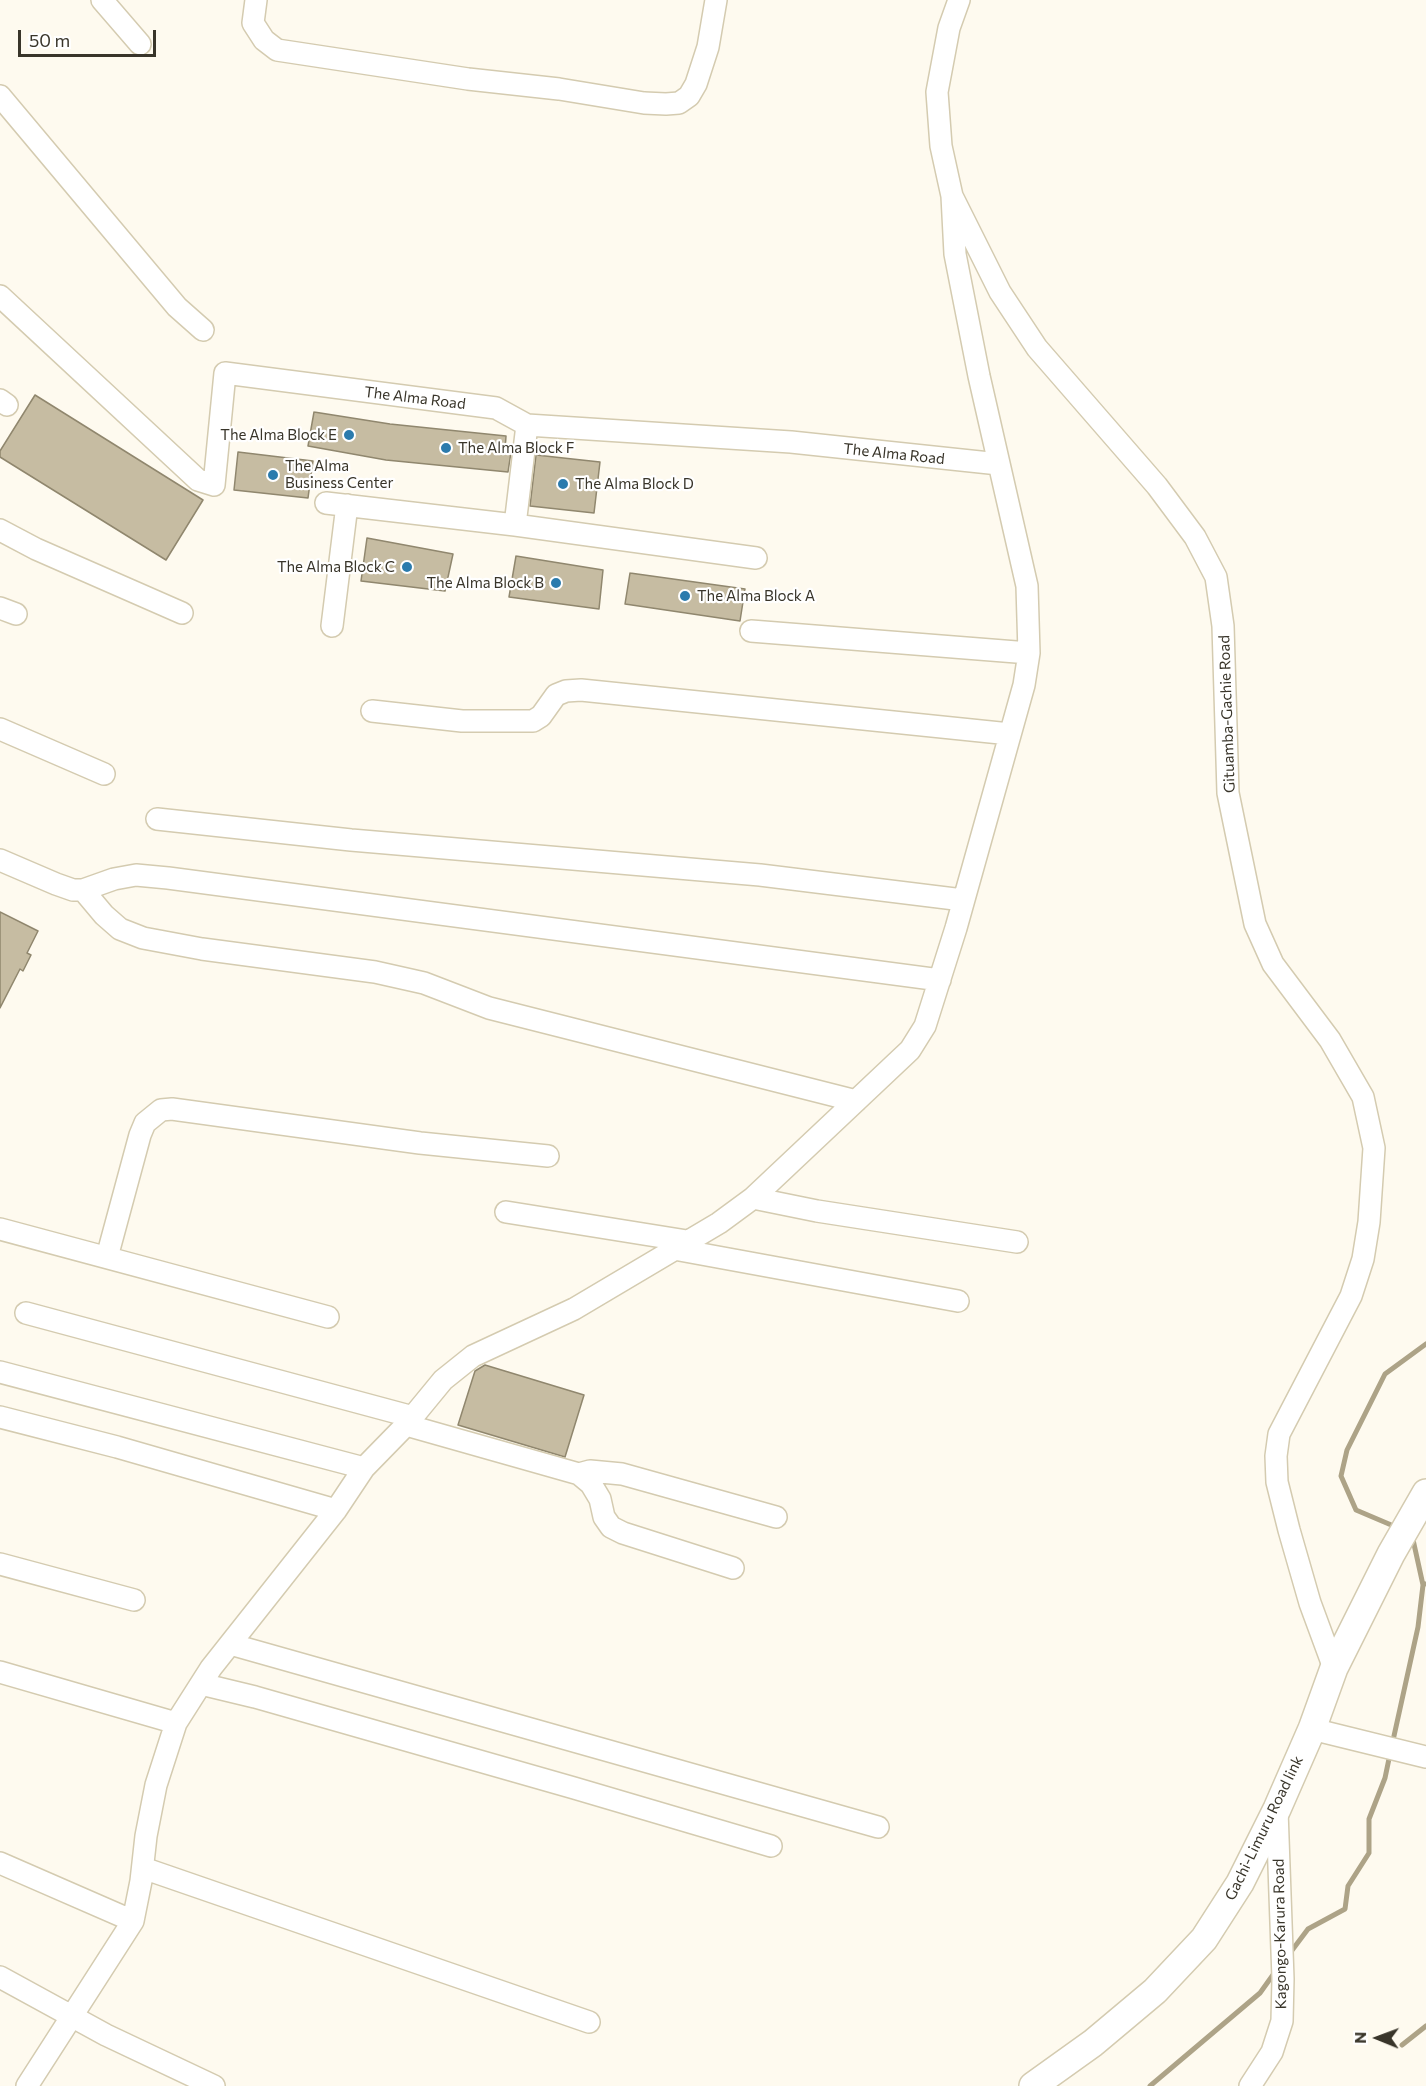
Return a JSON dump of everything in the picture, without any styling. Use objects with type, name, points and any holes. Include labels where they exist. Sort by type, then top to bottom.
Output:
[{"type":"main road","name":"Gachi-Limuru Road link","points":[[1033,2086],[1092,2043],[1155,1991],[1204,1939],[1240,1883],[1277,1809],[1312,1729],[1334,1668],[1426,1493]]},
{"type":"street","points":[[102,0],[140,44]]},
{"type":"street","points":[[256,0],[253,23],[264,40],[277,50],[456,77],[559,89],[644,103],[666,104],[679,103],[689,96],[696,84],[708,47],[716,0]]},
{"type":"street","name":"Gituamba-Gachie Road","points":[[959,0],[949,28],[937,92],[941,146],[952,196],[1000,292],[1037,348],[1156,486],[1196,537],[1216,578],[1223,626],[1228,793],[1255,924],[1273,963],[1330,1040],[1364,1097],[1374,1148],[1369,1222],[1363,1259],[1352,1296],[1279,1434],[1276,1456],[1277,1482],[1289,1530],[1310,1603],[1334,1668]]},
{"type":"street","points":[[0,96],[177,307],[203,330]]},
{"type":"street","points":[[27,2086],[133,1921],[156,1785],[176,1723],[230,1644],[336,1510],[364,1468],[410,1421],[443,1380],[473,1356],[574,1309],[719,1223],[753,1198],[910,1050],[925,1026],[1024,685],[1029,653],[1027,586],[979,376],[955,254],[952,196]]},
{"type":"street","name":"The Alma Road","points":[[0,296],[198,480],[214,485],[225,373],[496,408],[527,425],[791,442],[999,464]]},
{"type":"street","points":[[515,525],[527,425]]},
{"type":"street","points":[[332,626],[337,504],[515,525],[756,558]]},
{"type":"street","points":[[0,530],[36,549],[182,613]]},
{"type":"street","points":[[751,631],[1029,653]]},
{"type":"street","points":[[372,711],[462,721],[533,721],[540,716],[556,695],[566,691],[581,690],[1010,734]]},
{"type":"street","points":[[0,729],[104,774]]},
{"type":"street","points":[[157,819],[363,841],[760,875],[963,900]]},
{"type":"street","points":[[0,860],[73,890],[83,890],[114,879],[136,875],[157,877],[940,980]]},
{"type":"street","points":[[83,890],[104,915],[120,929],[143,938],[202,949],[375,972],[424,983],[489,1008],[856,1101]]},
{"type":"street","points":[[107,1257],[140,1136],[145,1123],[161,1110],[172,1109],[420,1143],[548,1156]]},
{"type":"street","points":[[753,1198],[817,1211],[1017,1242]]},
{"type":"street","points":[[506,1212],[958,1301]]},
{"type":"street","points":[[0,1229],[328,1317]]},
{"type":"street","points":[[26,1313],[410,1421],[579,1474],[591,1484],[600,1499],[603,1517],[611,1527],[623,1533],[733,1568]]},
{"type":"street","points":[[0,1372],[364,1468]]},
{"type":"street","points":[[0,1417],[117,1447],[336,1510]]},
{"type":"street","points":[[579,1474],[590,1471],[622,1474],[776,1517]]},
{"type":"street","points":[[0,1564],[134,1600]]},
{"type":"street","points":[[230,1644],[878,1827]]},
{"type":"street","points":[[0,1672],[176,1723]]},
{"type":"street","points":[[201,1684],[255,1697],[771,1846]]},
{"type":"street","points":[[1312,1729],[1426,1757]]},
{"type":"street","name":"Kagongo-Karura Road","points":[[1250,2086],[1272,2052],[1282,2021],[1283,1979],[1277,1809]]},
{"type":"street","points":[[0,1863],[133,1921]]},
{"type":"street","points":[[143,1868],[589,2022]]},
{"type":"street","points":[[0,1977],[106,2034],[214,2086]]},
{"type":"building","points":[[35,395],[203,500],[166,560],[0,457],[0,451]]},
{"type":"building","points":[[314,412],[390,424],[506,436],[505,451],[511,452],[508,472],[386,460],[308,446]]},
{"type":"building","name":"The Alma Business Center","points":[[238,452],[313,461],[308,498],[234,490]]},
{"type":"building","name":"The Alma Block D","points":[[536,455],[600,462],[594,513],[530,506]]},
{"type":"building","name":"The Alma Block C","points":[[367,538],[453,554],[445,591],[361,581]]},
{"type":"building","name":"The Alma Block B","points":[[516,556],[603,570],[599,609],[509,597]]},
{"type":"building","name":"The Alma Block A","points":[[630,573],[745,589],[740,621],[625,604]]},
{"type":"building","points":[[0,912],[38,931],[27,953],[31,955],[23,971],[20,969],[0,1008]]},
{"type":"building","points":[[485,1365],[584,1395],[565,1457],[458,1425],[475,1371]]},
{"type":"waterway","points":[[1396,1527],[1356,1510],[1341,1476],[1347,1450],[1385,1374],[1426,1344]]},
{"type":"waterway","points":[[1412,1535],[1423,1585],[1425,1584]]},
{"type":"waterway","points":[[1392,1745],[1418,1627],[1423,1585]]},
{"type":"waterway","points":[[1290,1953],[1308,1929],[1345,1909],[1348,1886],[1369,1853],[1369,1819],[1385,1778],[1390,1754]]},
{"type":"waterway","points":[[1150,2086],[1260,1993],[1275,1972]]},
{"type":"waterway","points":[[1402,2045],[1426,2026]]},
{"type":"place","name":"The Alma Block E","points":[[349,435]]},
{"type":"place","name":"The Alma Block F","points":[[446,448]]},
{"type":"place","name":"The Alma Business Center","points":[[273,475]]},
{"type":"place","name":"The Alma Block D","points":[[563,484]]},
{"type":"place","name":"The Alma Block C","points":[[407,567]]},
{"type":"place","name":"The Alma Block B","points":[[556,583]]},
{"type":"place","name":"The Alma Block A","points":[[685,596]]}]
